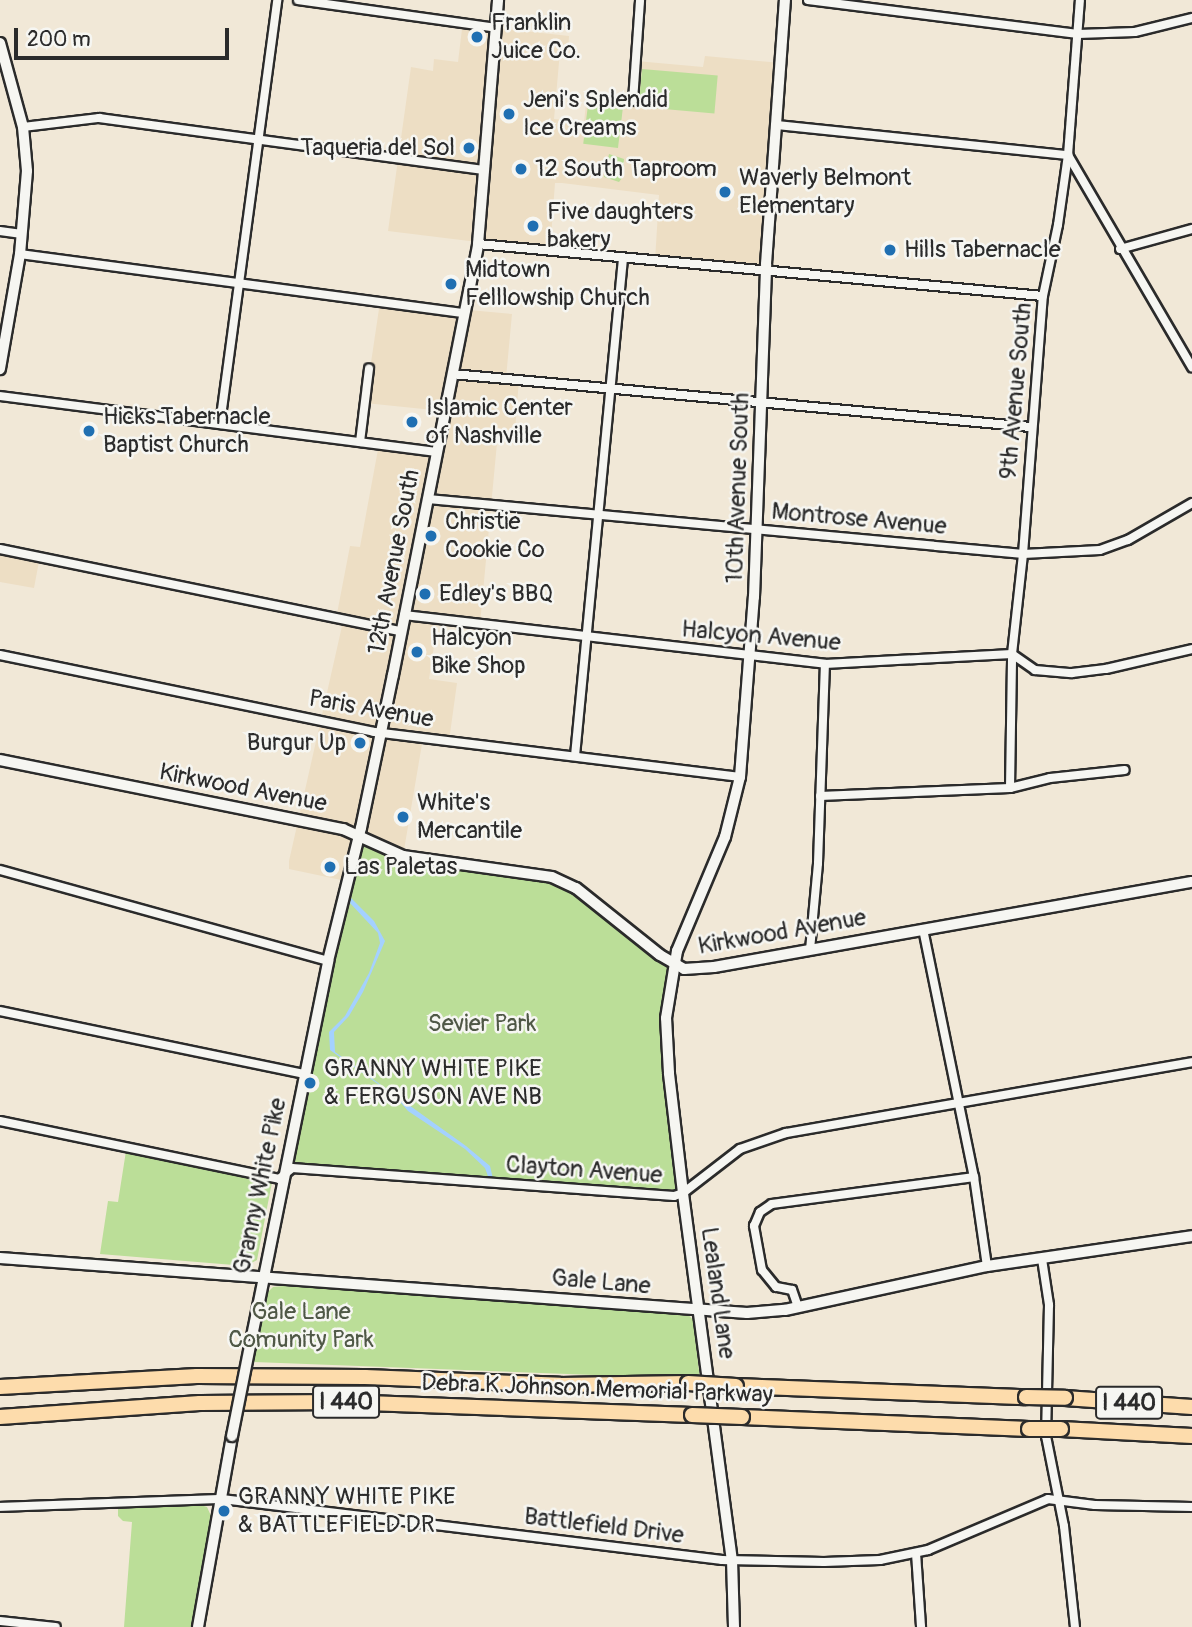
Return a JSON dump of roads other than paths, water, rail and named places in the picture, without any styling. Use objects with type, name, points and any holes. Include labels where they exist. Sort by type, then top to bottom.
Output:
[{"type":"highway","name":"Debra K Johnson Memorial Parkway","points":[[0,1387],[197,1376],[365,1377],[560,1385],[688,1383],[1065,1398],[1192,1407]]},
{"type":"highway","name":"Debra K Johnson Memorial Parkway","points":[[0,1417],[200,1403],[340,1402],[1061,1429],[1192,1439]]},
{"type":"street","points":[[220,424],[277,0]]},
{"type":"street","points":[[298,0],[496,28]]},
{"type":"street","name":"12th Avenue South","points":[[328,961],[381,733],[478,244],[498,0]]},
{"type":"street","points":[[633,101],[640,0]]},
{"type":"street","name":"10th Avenue South","points":[[674,966],[677,951],[725,836],[740,777],[757,529],[767,270],[785,0]]},
{"type":"street","points":[[808,0],[1078,34],[1135,32],[1192,18]]},
{"type":"street","name":"9th Avenue South","points":[[1010,788],[1012,654],[1023,554],[1042,296],[1058,225],[1068,155],[1080,0]]},
{"type":"street","points":[[0,43],[23,127],[27,171],[20,254],[0,369]]},
{"type":"street","points":[[23,127],[99,118],[482,170]]},
{"type":"street","points":[[776,125],[1068,155],[1192,367]]},
{"type":"street","points":[[1121,248],[1192,229]]},
{"type":"street","points":[[0,231],[22,234]]},
{"type":"street","points":[[478,244],[1042,296]]},
{"type":"street","points":[[20,254],[464,313]]},
{"type":"street","points":[[575,756],[622,258]]},
{"type":"street","points":[[360,442],[369,369]]},
{"type":"street","points":[[452,374],[1031,427]]},
{"type":"street","points":[[0,396],[436,452]]},
{"type":"street","name":"Montrose Avenue","points":[[428,499],[1023,554],[1100,550],[1128,540],[1192,503]]},
{"type":"street","points":[[0,549],[401,631]]},
{"type":"street","name":"Halcyon Avenue","points":[[404,615],[825,664],[1012,654]]},
{"type":"street","points":[[1012,654],[1035,670],[1072,673],[1106,669],[1192,649]]},
{"type":"street","name":"Paris Avenue","points":[[0,655],[381,733],[740,777]]},
{"type":"street","points":[[810,950],[825,664]]},
{"type":"street","name":"Kirkwood Avenue","points":[[0,760],[343,829],[403,856],[552,877],[588,897],[674,966],[694,970],[1192,882]]},
{"type":"street","points":[[820,796],[1010,788],[1050,778],[1125,770]]},
{"type":"street","points":[[0,870],[328,961]]},
{"type":"street","points":[[923,929],[974,1177],[987,1266]]},
{"type":"street","name":"Granny White Pike","points":[[198,1627],[207,1562],[222,1499],[263,1278],[328,961]]},
{"type":"street","name":"Lealand Lane","points":[[674,966],[667,1002],[666,1034],[683,1193],[732,1561],[734,1627]]},
{"type":"street","points":[[0,1011],[305,1074]]},
{"type":"street","name":"Clayton Avenue","points":[[0,1121],[279,1179],[292,1168],[674,1196],[683,1193],[723,1160],[750,1143],[786,1133],[1192,1062]]},
{"type":"street","points":[[798,1307],[792,1290],[776,1287],[765,1277],[760,1262],[754,1219],[772,1204],[974,1177]]},
{"type":"street","name":"Gale Lane","points":[[0,1258],[747,1313],[798,1307],[987,1266],[1192,1236]]},
{"type":"street","points":[[1042,1259],[1049,1305],[1046,1436],[1060,1498],[1074,1627]]},
{"type":"street","name":"Battlefield Drive","points":[[0,1507],[222,1499],[732,1561],[855,1562],[916,1553],[965,1536],[1035,1502],[1060,1498],[1095,1505],[1192,1507]]},
{"type":"street","points":[[916,1553],[921,1627]]},
{"type":"street","points":[[0,1621],[56,1627]]},
{"type":"water","points":[[351,898],[374,921],[385,941],[363,992],[349,1016],[334,1032],[335,1052],[466,1146],[490,1166],[493,1179],[489,1179],[485,1168],[465,1149],[408,1111],[395,1096],[330,1050],[329,1032],[345,1016],[369,973],[380,943],[378,933],[350,903]]},
{"type":"place","name":"Franklin Juice Co.","points":[[477,37]]},
{"type":"place","name":"Jeni's Splendid Ice Creams","points":[[509,114]]},
{"type":"place","name":"Taqueria del Sol","points":[[469,148]]},
{"type":"place","name":"12 South Taproom","points":[[521,169]]},
{"type":"place","name":"Waverly Belmont Elementary","points":[[725,192]]},
{"type":"place","name":"Five daughters bakery","points":[[533,226]]},
{"type":"place","name":"Hills Tabernacle","points":[[890,250]]},
{"type":"place","name":"Midtown Felllowship Church","points":[[451,284]]},
{"type":"place","name":"Islamic Center of Nashville","points":[[412,422]]},
{"type":"place","name":"Hicks Tabernacle Baptist Church","points":[[89,431]]},
{"type":"place","name":"Christie Cookie Co","points":[[431,536]]},
{"type":"place","name":"Edley's BBQ","points":[[425,594]]},
{"type":"place","name":"Halcyon Bike Shop","points":[[417,652]]},
{"type":"place","name":"Burgur Up","points":[[360,743]]},
{"type":"place","name":"White's Mercantile","points":[[403,817]]},
{"type":"place","name":"Las Paletas","points":[[330,867]]},
{"type":"place","name":"GRANNY WHITE PIKE & FERGUSON AVE NB","points":[[310,1083]]},
{"type":"place","name":"GRANNY WHITE PIKE & BATTLEFIELD DR","points":[[224,1511]]},
{"type":"park label","name":"Sevier Park","points":[[482,1024]]},
{"type":"park label","name":"Gale Lane Comunity Park","points":[[301,1326]]}]
